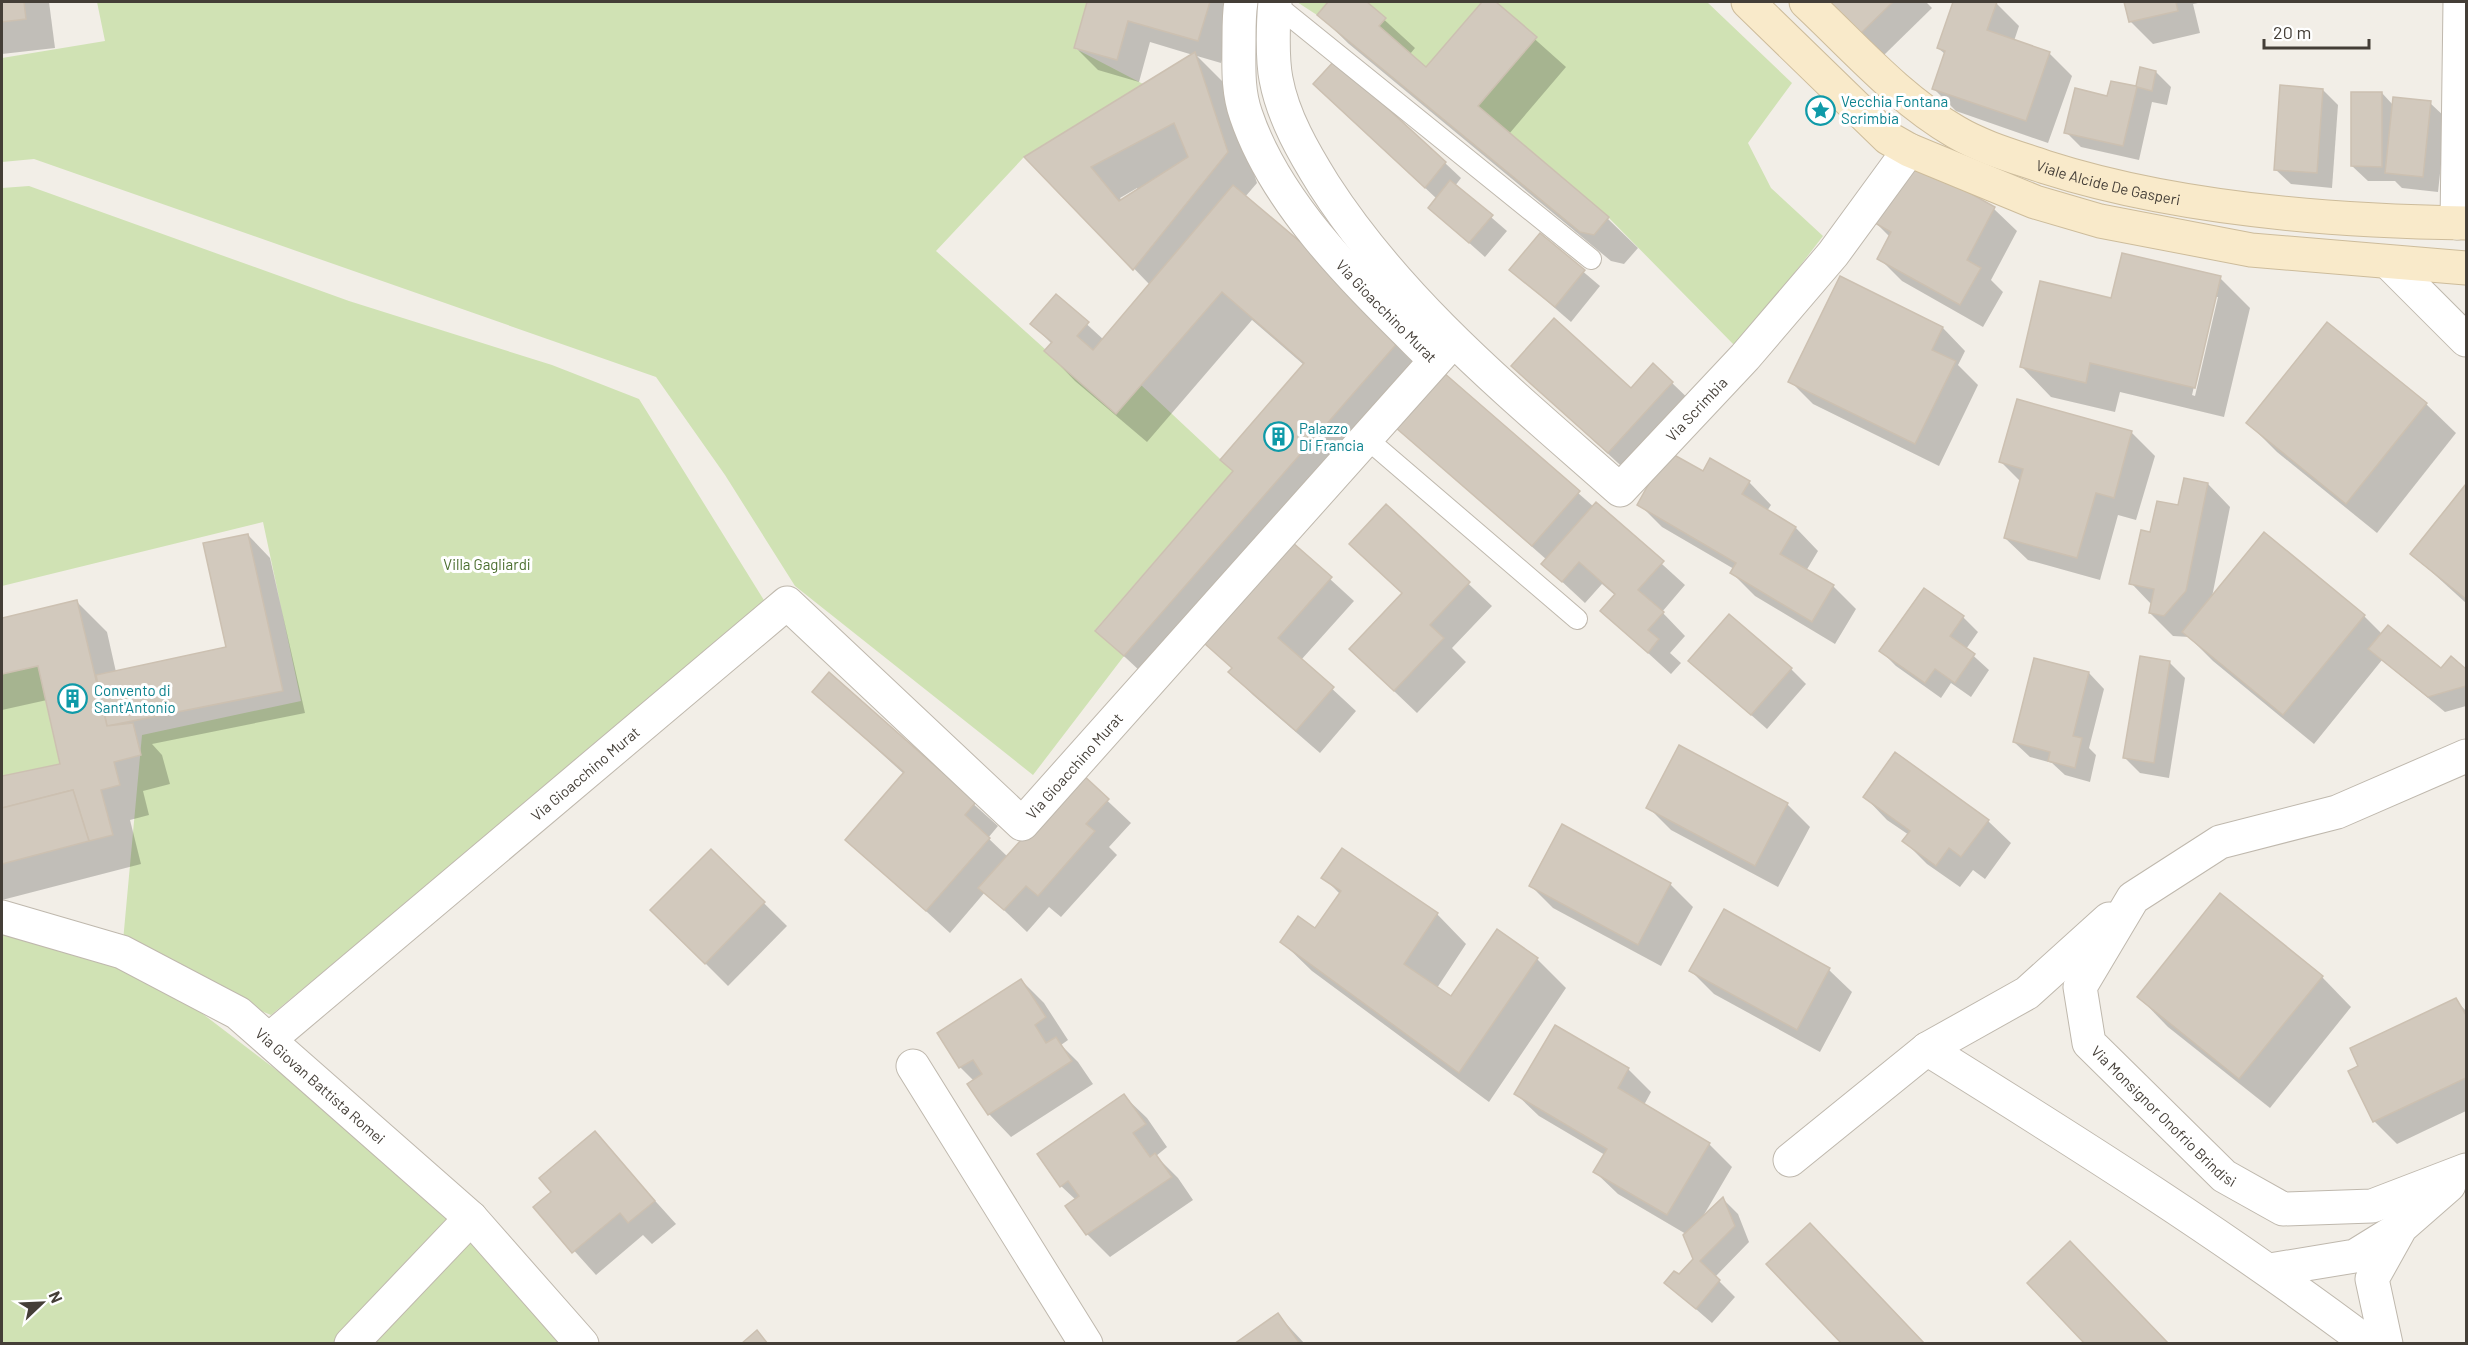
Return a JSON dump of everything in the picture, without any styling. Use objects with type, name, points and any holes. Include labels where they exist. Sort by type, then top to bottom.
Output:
[{"type":"main road","points":[[1748,2],[1888,138],[1909,150],[2035,202],[2100,221],[2251,250],[2466,268]]},
{"type":"main road","name":"Viale Alcide De Gasperi","points":[[1806,2],[1919,109],[1958,134],[2024,160],[2097,183],[2174,198],[2308,215],[2462,223]]},
{"type":"street","name":"Via Gioacchino Murat","points":[[1241,2],[1238,78],[1245,115],[1268,161],[1306,224],[1364,288],[1444,350]]},
{"type":"street","points":[[2460,2],[2462,223]]},
{"type":"street","name":"Via Gioacchino Murat","points":[[1275,3],[1276,79],[1298,144],[1337,205],[1444,350]]},
{"type":"street","name":"Via Scrimbia","points":[[1444,350],[1620,490],[1745,357],[1833,254],[1909,150]]},
{"type":"street","points":[[2389,263],[2466,340]]},
{"type":"street","name":"Via Gioacchino Murat","points":[[270,1039],[786,603],[1022,824],[1444,350]]},
{"type":"street","name":"Via Monsignor Onofrio Brindisi","points":[[2465,1171],[2372,1206],[2283,1209],[2224,1176],[2089,1042],[2080,987],[2133,898],[2220,842],[2337,812],[2466,756]]},
{"type":"street","points":[[1791,1160],[1928,1049],[2027,993],[2133,898]]},
{"type":"street","name":"Via Giovan Battista Romei","points":[[2,917],[122,952],[238,1013],[471,1218],[582,1344]]},
{"type":"street","points":[[1928,1049],[2149,1189],[2270,1270],[2369,1344]]},
{"type":"street","points":[[913,1066],[1086,1344]]},
{"type":"street","points":[[2270,1270],[2355,1256],[2401,1227],[2465,1171]]},
{"type":"street","points":[[351,1344],[471,1218]]},
{"type":"street","points":[[2386,1344],[2372,1279],[2401,1227]]},
{"type":"lane","points":[[1275,3],[1591,259]]},
{"type":"lane","points":[[1366,438],[1577,619]]},
{"type":"green space","points":[[97,2],[1087,2],[1074,48],[1143,84],[1024,157],[936,251],[1116,413],[1141,385],[1233,471],[1095,630],[1124,656],[1033,775],[795,586],[725,475],[656,377],[34,159],[2,162],[2,58],[105,41]]},
{"type":"green space","points":[[1297,2],[1707,2],[1792,83],[1748,143],[1771,188],[1823,236],[1737,348],[1609,218],[1594,235],[1580,232],[1317,15]]},
{"type":"green space","name":"Villa Gagliardi","points":[[29,186],[349,301],[552,365],[639,399],[767,605],[271,1015],[124,954],[471,1218],[581,1343],[2,1343],[2,917],[122,952],[142,735],[301,701],[263,522],[2,586],[2,188]]},
{"type":"green space","points":[[38,666],[60,764],[2,776],[2,674]]},
{"type":"building","points":[[2,2],[24,2],[26,19],[2,22]]},
{"type":"building","points":[[1087,2],[1210,2],[1198,41],[1128,21],[1117,60],[1074,48]]},
{"type":"building","points":[[1328,2],[1367,2],[1386,18],[1379,26],[1426,67],[1482,2],[1496,2],[1537,37],[1478,106],[1609,217],[1594,235],[1580,232],[1317,15]]},
{"type":"building","points":[[1829,2],[1893,2],[1860,34]]},
{"type":"building","points":[[1953,2],[1997,2],[1987,30],[2050,52],[2026,121],[1932,89],[1945,51],[1937,48]]},
{"type":"building","points":[[2124,2],[2176,2],[2178,11],[2129,22]]},
{"type":"building","points":[[1195,52],[1228,152],[1133,270],[1024,157]],"holes":[[[1174,123],[1188,157],[1119,201],[1091,167]]]},
{"type":"building","points":[[1335,60],[1446,162],[1425,188],[1313,84]]},
{"type":"building","points":[[2140,67],[2156,71],[2152,91],[2137,87],[2123,146],[2064,133],[2075,88],[2107,96],[2111,81],[2136,86]]},
{"type":"building","points":[[2280,85],[2323,89],[2317,173],[2274,170]]},
{"type":"building","points":[[2351,92],[2382,92],[2382,167],[2351,166]]},
{"type":"building","points":[[2393,97],[2431,101],[2423,177],[2385,173]]},
{"type":"building","points":[[1910,160],[1995,207],[1967,260],[1981,268],[1960,305],[1877,259],[1891,232],[1875,223]]},
{"type":"building","points":[[1450,180],[1493,215],[1469,243],[1428,208]]},
{"type":"building","name":"Palazzo Di Francia","points":[[1233,185],[1407,332],[1124,656],[1095,631],[1233,471],[1220,460],[1304,363],[1222,292],[1116,414],[1044,351],[1052,342],[1030,324],[1056,294],[1089,322],[1077,336],[1093,350]]},
{"type":"building","points":[[1540,233],[1585,270],[1555,307],[1509,270]]},
{"type":"building","points":[[2122,253],[2221,276],[2195,388],[2090,363],[2086,383],[2020,367],[2040,281],[2111,298]]},
{"type":"building","points":[[1840,276],[1943,327],[1932,350],[1956,361],[1915,444],[1788,382]]},
{"type":"building","points":[[1554,318],[1631,388],[1653,363],[1673,382],[1608,453],[1511,366]]},
{"type":"building","points":[[2327,322],[2427,403],[2346,504],[2246,423]]},
{"type":"building","points":[[1436,366],[1580,491],[1532,546],[1388,421]]},
{"type":"building","points":[[2017,399],[2132,431],[2114,498],[2096,493],[2077,558],[2004,538],[2023,469],[1999,462]]},
{"type":"building","points":[[1667,451],[1703,471],[1710,458],[1750,481],[1742,494],[1796,527],[1780,554],[1834,585],[1812,622],[1730,573],[1736,563],[1637,505]]},
{"type":"building","points":[[2184,478],[2208,483],[2186,591],[2164,616],[2149,613],[2154,589],[2129,584],[2141,530],[2150,532],[2157,501],[2178,505]]},
{"type":"building","points":[[2466,484],[2466,599],[2410,554]]},
{"type":"building","points":[[1596,502],[1664,561],[1638,590],[1664,612],[1648,630],[1659,639],[1648,653],[1600,611],[1615,594],[1579,562],[1562,582],[1541,564]]},
{"type":"building","points":[[1386,504],[1470,582],[1430,625],[1444,638],[1394,691],[1349,649],[1402,593],[1349,544]]},
{"type":"building","points":[[2264,532],[2365,615],[2283,715],[2182,632]]},
{"type":"building","points":[[248,534],[283,691],[107,726],[96,675],[226,647],[203,543]]},
{"type":"building","points":[[1284,535],[1332,577],[1278,638],[1334,687],[1296,731],[1228,672],[1232,668],[1196,636]]},
{"type":"building","points":[[1924,588],[1964,616],[1950,636],[1975,654],[1955,683],[1935,669],[1925,683],[1879,651]]},
{"type":"building","name":"Convento di Sant'Antonio","points":[[77,600],[107,726],[133,723],[141,755],[114,762],[120,785],[101,790],[113,835],[89,841],[73,790],[2,808],[2,776],[60,764],[38,666],[2,674],[2,618]]},
{"type":"building","points":[[1729,614],[1792,668],[1751,715],[1688,661]]},
{"type":"building","points":[[2388,625],[2441,668],[2451,656],[2466,669],[2466,686],[2428,697],[2368,649]]},
{"type":"building","points":[[2140,656],[2170,661],[2154,763],[2123,758]]},
{"type":"building","points":[[2034,658],[2089,672],[2073,736],[2082,738],[2075,768],[2048,761],[2050,752],[2013,742]]},
{"type":"building","points":[[829,672],[976,802],[965,815],[990,838],[926,911],[845,840],[904,772],[812,692]]},
{"type":"building","points":[[1679,745],[1788,803],[1755,866],[1646,808]]},
{"type":"building","points":[[1895,752],[1989,820],[1961,857],[1949,848],[1936,866],[1902,841],[1910,831],[1863,797]]},
{"type":"building","points":[[1081,773],[1109,799],[1086,824],[1095,831],[1038,896],[1026,886],[1004,910],[978,888]]},
{"type":"building","points":[[73,790],[89,841],[2,864],[2,808]]},
{"type":"building","points":[[1562,824],[1671,883],[1638,945],[1529,886]]},
{"type":"building","points":[[1342,848],[1438,913],[1404,964],[1451,996],[1497,929],[1538,958],[1459,1073],[1280,942],[1298,916],[1315,928],[1341,891],[1321,878]]},
{"type":"building","points":[[711,849],[765,902],[705,964],[650,910]]},
{"type":"building","points":[[2220,893],[2323,976],[2239,1079],[2137,997]]},
{"type":"building","points":[[1724,909],[1830,968],[1797,1030],[1689,971]]},
{"type":"building","points":[[1021,979],[1046,1017],[1035,1025],[1046,1043],[1056,1037],[1072,1061],[988,1115],[967,1084],[982,1074],[973,1060],[959,1068],[937,1033]]},
{"type":"building","points":[[2456,998],[2466,1015],[2466,1078],[2373,1122],[2348,1071],[2358,1066],[2350,1048]]},
{"type":"building","points":[[1555,1025],[1629,1068],[1618,1088],[1710,1143],[1667,1215],[1593,1172],[1607,1149],[1514,1094]]},
{"type":"building","points":[[1124,1094],[1146,1124],[1133,1133],[1150,1157],[1155,1153],[1172,1177],[1086,1235],[1065,1206],[1079,1196],[1068,1181],[1060,1187],[1037,1154]]},
{"type":"building","points":[[595,1131],[655,1201],[628,1223],[620,1213],[572,1253],[533,1207],[551,1192],[539,1178]]},
{"type":"building","points":[[1723,1197],[1735,1226],[1700,1261],[1720,1280],[1696,1309],[1664,1283],[1674,1271],[1679,1274],[1693,1259],[1683,1235]]},
{"type":"building","points":[[1810,1223],[1925,1344],[1842,1344],[1766,1264]]},
{"type":"building","points":[[2070,1241],[2169,1344],[2085,1344],[2027,1283]]},
{"type":"building","points":[[1278,1313],[1300,1344],[1234,1344]]},
{"type":"building","points":[[757,1330],[768,1344],[741,1344]]},
{"type":"place","name":"Vecchia Fontana Scrimbia","points":[[1820,110]]},
{"type":"place","name":"Palazzo Di Francia","points":[[1278,437]]},
{"type":"place","name":"Convento di Sant'Antonio","points":[[73,699]]}]
